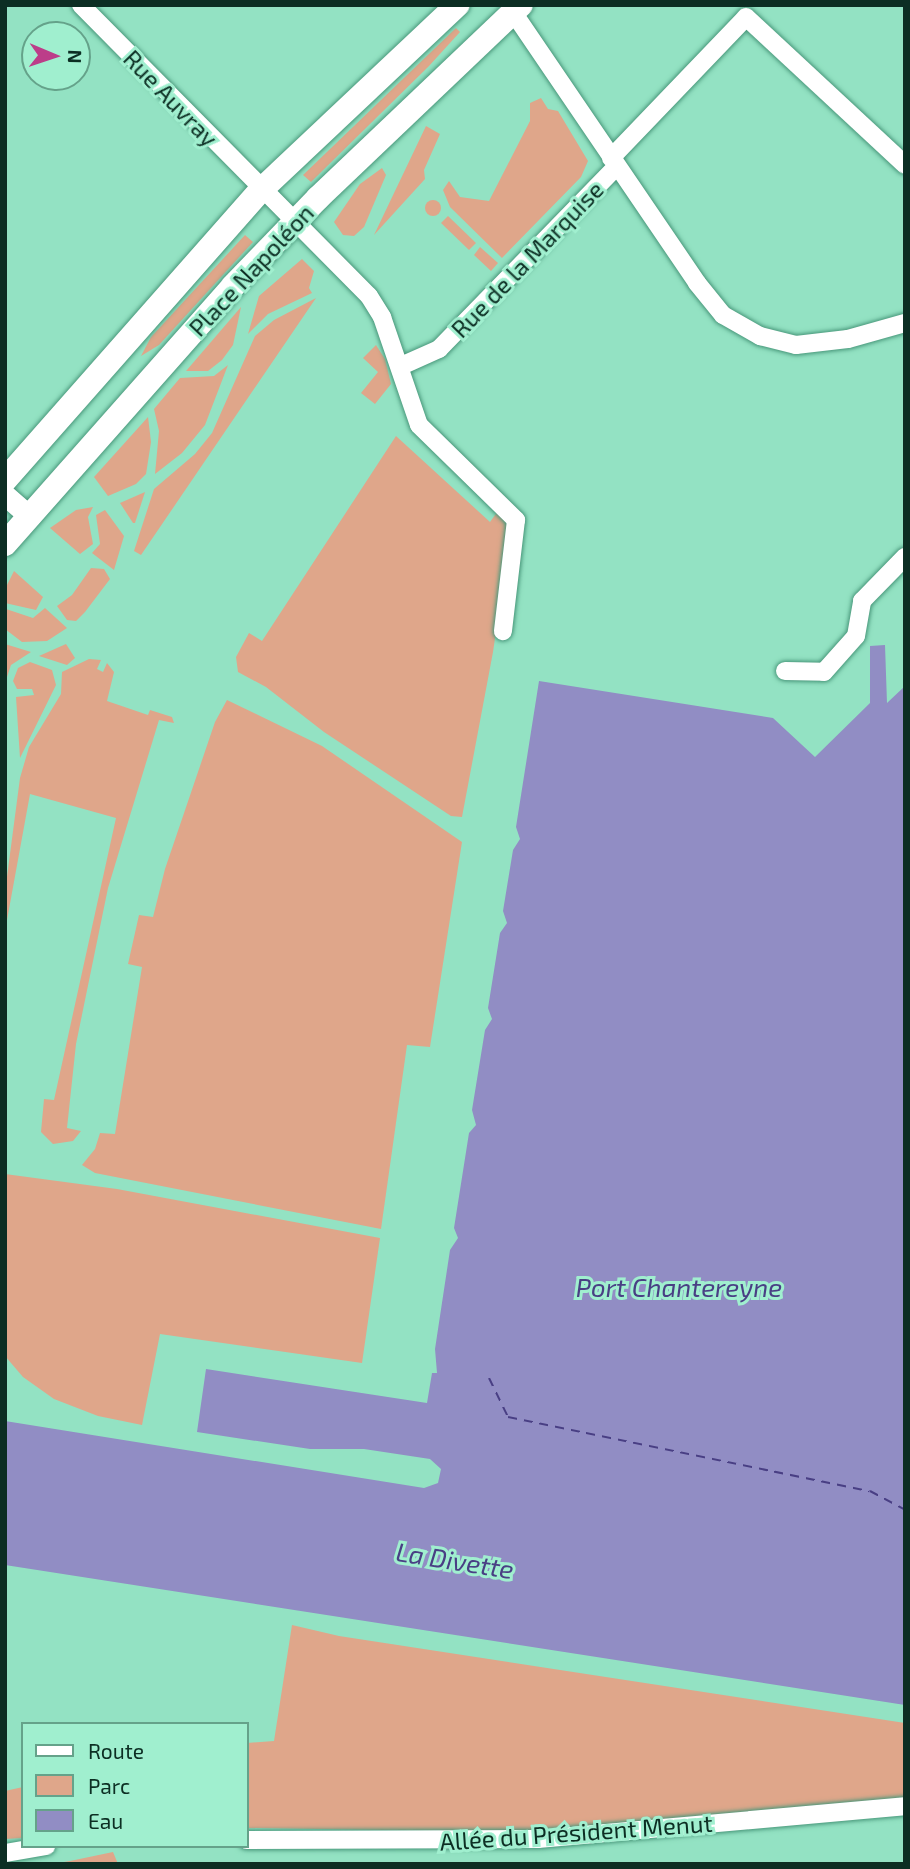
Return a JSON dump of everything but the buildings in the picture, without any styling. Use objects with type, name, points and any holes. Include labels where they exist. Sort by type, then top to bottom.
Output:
[{"type":"main road","name":"Place Napoléon","points":[[5,480],[261,190],[457,5]]},
{"type":"main road","name":"Place Napoléon","points":[[5,544],[233,286],[514,8]]},
{"type":"street","name":"Rue Auvray","points":[[81,5],[261,190],[369,296],[401,366],[419,425],[516,520],[503,631]]},
{"type":"street","points":[[514,8],[614,162],[746,17],[905,165]]},
{"type":"street","name":"Rue de la Marquise","points":[[401,366],[439,349],[614,162],[709,300],[742,327],[775,341],[806,345],[905,323]]},
{"type":"street","points":[[5,495],[30,517]]},
{"type":"street","points":[[785,671],[824,672],[856,636],[862,601],[905,557]]},
{"type":"street","name":"Allée du Président Menut","points":[[248,1840],[538,1839],[905,1806]]},
{"type":"street","points":[[5,1853],[34,1848]]},
{"type":"green space","points":[[456,28],[460,32],[429,66],[311,182],[303,175]]},
{"type":"green space","points":[[541,98],[548,109],[558,111],[588,161],[581,177],[502,258],[450,207],[443,190],[449,181],[460,197],[489,201],[530,121],[530,103]]},
{"type":"green space","points":[[426,126],[440,134],[424,170],[425,179],[374,235]]},
{"type":"green space","points":[[382,168],[386,175],[364,227],[354,236],[343,235],[334,222],[360,184]]},
{"type":"green space","points":[[430,200],[436,200],[441,208],[439,214],[430,216],[425,211],[425,205]]},
{"type":"green space","points":[[448,216],[476,243],[469,250],[441,223]]},
{"type":"green space","points":[[245,235],[253,242],[159,345],[141,356],[151,337]]},
{"type":"green space","points":[[480,247],[498,263],[491,271],[474,255]]},
{"type":"green space","points":[[302,259],[314,271],[309,288],[312,293],[268,314],[248,334],[259,296]]},
{"type":"green space","points":[[316,298],[141,555],[134,551],[154,489],[195,454],[212,433],[255,336],[274,320]]},
{"type":"green space","points":[[241,307],[233,345],[222,360],[208,371],[186,371]]},
{"type":"green space","points":[[376,345],[385,359],[391,384],[375,404],[361,393],[378,372],[363,358]]},
{"type":"green space","points":[[228,365],[205,425],[182,453],[155,474],[159,431],[154,409],[180,378],[214,376]]},
{"type":"green space","points":[[148,417],[151,442],[146,474],[136,484],[108,496],[94,477]]},
{"type":"green space","points":[[396,436],[490,522],[498,511],[507,524],[509,543],[493,652],[462,817],[451,816],[324,732],[266,687],[238,672],[236,657],[249,633],[262,641]]},
{"type":"green space","points":[[145,492],[135,523],[133,523],[120,503]]},
{"type":"green space","points":[[93,507],[88,517],[93,544],[80,554],[50,528],[76,510]]},
{"type":"green space","points":[[105,510],[124,536],[114,570],[92,553],[100,544],[96,515]]},
{"type":"green space","points":[[91,568],[104,569],[110,579],[76,621],[67,620],[57,606],[72,595]]},
{"type":"green space","points":[[14,571],[43,597],[36,610],[5,603],[5,589]]},
{"type":"green space","points":[[45,608],[67,628],[47,641],[22,642],[5,629],[6,609],[33,618]]},
{"type":"green space","points":[[5,644],[31,652],[11,665],[6,680]]},
{"type":"green space","points":[[66,644],[75,658],[67,665],[39,656]]},
{"type":"green space","points":[[89,659],[101,660],[97,669],[103,672],[107,663],[114,672],[107,701],[148,715],[150,710],[172,717],[174,723],[159,720],[108,888],[76,1044],[67,1128],[81,1131],[73,1141],[53,1144],[41,1132],[44,1099],[54,1100],[116,818],[30,794],[5,931],[5,892],[20,778],[29,747],[61,694],[62,672]]},
{"type":"green space","points":[[30,662],[52,670],[56,685],[20,758],[16,697],[34,695],[32,689],[17,689],[13,681],[18,668]]},
{"type":"green space","points":[[227,700],[322,746],[462,842],[430,1047],[407,1045],[381,1229],[95,1173],[82,1165],[95,1149],[100,1133],[115,1134],[142,967],[128,964],[139,915],[153,917],[165,869],[215,722]]},
{"type":"green space","points":[[5,1174],[117,1189],[380,1238],[362,1363],[160,1334],[142,1425],[98,1416],[54,1399],[23,1377],[5,1356]]},
{"type":"green space","points":[[292,1625],[339,1636],[905,1723],[905,1800],[509,1832],[248,1828],[248,1743],[274,1741]]},
{"type":"green space","points":[[21,1787],[21,1838],[5,1839],[5,1791]]},
{"type":"green space","points":[[113,1852],[118,1864],[52,1864],[70,1861]]},
{"type":"water","name":"Port Chantereyne","points":[[885,645],[887,703],[905,686],[905,1705],[5,1565],[5,1421],[424,1488],[438,1483],[441,1469],[430,1459],[364,1449],[310,1449],[197,1432],[206,1369],[427,1403],[432,1373],[437,1373],[435,1349],[450,1250],[458,1238],[454,1228],[469,1133],[476,1125],[472,1110],[485,1030],[492,1019],[488,1008],[500,933],[507,923],[503,911],[513,850],[520,839],[516,827],[539,681],[773,718],[815,757],[870,703],[870,646]]},
{"type":"ferry route","points":[[489,1378],[508,1417],[870,1491],[905,1510]]},
{"type":"water label","name":"La Divette","points":[[455,1560]]}]
